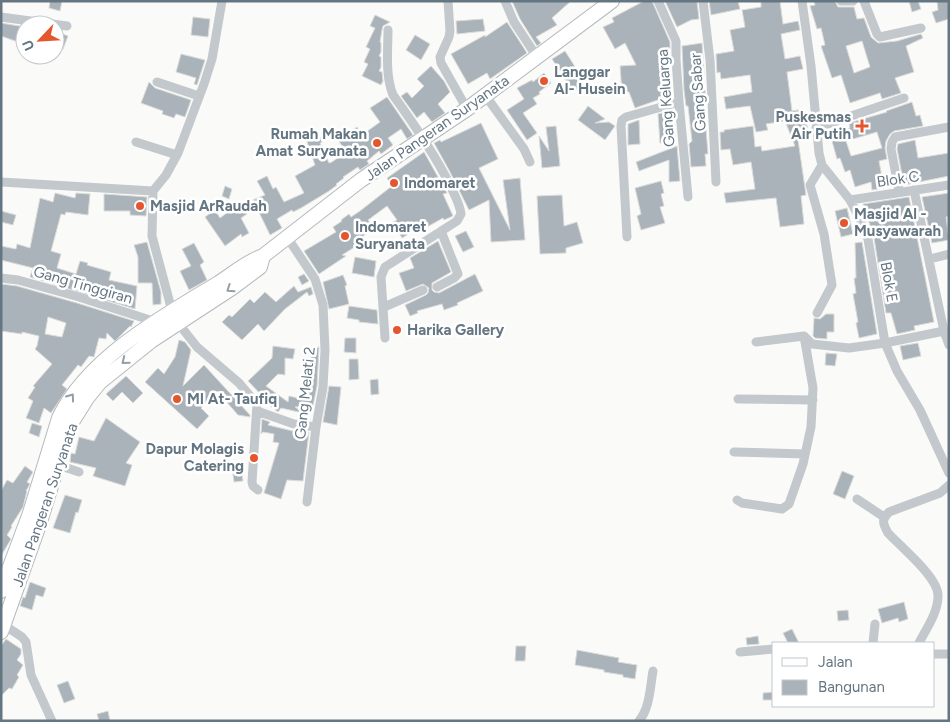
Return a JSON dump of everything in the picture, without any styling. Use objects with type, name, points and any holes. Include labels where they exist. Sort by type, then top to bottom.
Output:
[{"type":"main road","name":"Jalan Pangeran Suryanata","points":[[1,591],[30,513],[59,418],[66,404],[93,371],[175,317],[252,260],[263,256],[361,180],[467,109],[612,1]]},
{"type":"main road","name":"Jalan Pangeran Suryanata","points":[[2,629],[72,422],[100,382],[129,358],[160,327]]},
{"type":"street","points":[[222,1],[212,59],[199,96],[177,155],[164,178],[153,191],[152,236],[175,317],[197,347],[239,383],[257,404],[252,482],[253,486],[258,490]]},
{"type":"street","points":[[448,1],[449,38],[440,57],[441,63],[467,109]]},
{"type":"street","points":[[505,1],[514,22],[537,57]]},
{"type":"street","name":"Gang Keluarga","points":[[658,1],[676,41],[678,102],[688,197]]},
{"type":"street","name":"Gang Sabar","points":[[703,1],[710,60],[716,182]]},
{"type":"street","points":[[802,1],[822,165],[810,185],[824,234],[832,285],[817,313]]},
{"type":"street","points":[[841,1],[853,1]]},
{"type":"street","points":[[864,1],[877,34],[880,37],[921,28]]},
{"type":"street","points":[[1,16],[67,26]]},
{"type":"street","points":[[386,338],[381,277],[385,267],[460,218],[461,209],[440,165],[424,138],[393,95],[388,75],[388,30]]},
{"type":"street","points":[[157,82],[199,96]]},
{"type":"street","points":[[485,95],[524,148],[530,162]]},
{"type":"street","points":[[816,128],[904,98]]},
{"type":"street","points":[[627,237],[620,126],[622,120],[626,117],[678,102]]},
{"type":"street","points":[[899,192],[891,149],[892,142],[896,137],[949,127]]},
{"type":"street","points":[[136,142],[177,155]]},
{"type":"street","name":"Blok E","points":[[822,165],[850,200],[868,239],[885,343],[897,371],[920,410],[949,473]]},
{"type":"street","points":[[1,182],[153,191]]},
{"type":"street","name":"Blok C","points":[[850,200],[949,185]]},
{"type":"street","points":[[804,336],[812,344],[849,348],[947,338],[914,190]]},
{"type":"street","points":[[437,287],[458,274],[441,231]]},
{"type":"street","name":"Gang Melati 2","points":[[287,237],[315,279],[323,305],[326,350],[323,387],[307,502]]},
{"type":"street","points":[[930,259],[949,254]]},
{"type":"street","name":"Gang Tinggiran","points":[[1,278],[18,280],[79,296],[160,327]]},
{"type":"street","points":[[384,308],[423,290]]},
{"type":"street","points":[[756,342],[804,336]]},
{"type":"street","points":[[737,500],[742,503],[782,509],[786,508],[789,504],[805,454],[811,426],[813,388],[804,336]]},
{"type":"street","points":[[738,399],[813,400]]},
{"type":"street","points":[[257,411],[294,424],[316,427]]},
{"type":"street","points":[[734,452],[805,454]]},
{"type":"street","points":[[58,465],[79,472]]},
{"type":"street","points":[[919,642],[934,614],[939,597],[936,584],[888,533],[883,523],[884,517],[889,512],[940,492],[949,485]]},
{"type":"street","points":[[857,499],[884,517]]},
{"type":"street","points":[[873,642],[875,624]]},
{"type":"street","points":[[2,629],[22,637],[26,642],[31,675],[52,721]]},
{"type":"street","points":[[740,652],[772,649]]},
{"type":"street","points":[[935,654],[949,654]]},
{"type":"street","points":[[639,721],[643,716],[646,706],[653,671]]},
{"type":"building","points":[[50,1],[62,1],[60,11],[49,8]]},
{"type":"building","points":[[512,1],[571,1],[552,18],[557,25],[536,37],[541,43],[537,46],[520,19]]},
{"type":"building","points":[[644,1],[652,1],[670,42],[670,49],[663,52],[670,66],[671,79],[664,81],[669,96],[635,108],[629,92],[622,92],[620,66],[636,65],[625,43],[615,49],[603,27],[614,22],[612,18]]},
{"type":"building","points":[[665,1],[697,1],[699,19],[691,20],[677,27]]},
{"type":"building","points":[[709,1],[738,1],[740,9],[711,15]]},
{"type":"building","points":[[761,1],[780,1],[783,24],[798,21],[800,30],[781,34],[785,59],[800,56],[803,69],[787,72],[792,111],[803,109],[803,120],[805,119],[808,129],[797,133],[806,195],[801,196],[804,224],[780,227],[776,198],[726,203],[724,193],[755,189],[751,162],[733,165],[730,149],[721,150],[720,132],[753,126],[755,147],[761,146],[762,151],[795,146],[785,121],[766,124],[768,130],[756,132],[750,106],[726,109],[724,97],[752,92],[750,75],[721,79],[720,72],[717,73],[716,54],[734,51],[730,30],[745,27],[742,10],[761,7]]},
{"type":"building","points":[[814,1],[835,1],[838,7],[854,7],[857,19],[864,18],[871,37],[878,43],[897,41],[921,34],[923,38],[906,46],[914,72],[895,78],[901,93],[882,99],[880,93],[850,103],[841,75],[832,78],[821,46],[825,45],[821,28],[817,29],[810,6],[815,5]],"holes":[[[862,41],[870,67],[854,73],[846,46]]]},
{"type":"building","points":[[909,1],[918,1],[921,9],[912,12]]},
{"type":"building","points":[[937,1],[949,1],[949,19],[936,23],[932,12],[938,10]]},
{"type":"building","points":[[375,15],[390,22],[383,26],[380,42],[381,52],[379,56],[381,57],[381,67],[379,71],[382,72],[383,81],[381,85],[362,76],[368,64],[364,62],[370,49],[366,47],[375,28],[370,26]]},
{"type":"building","points":[[193,17],[210,19],[208,37],[191,35]]},
{"type":"building","points":[[483,19],[485,31],[457,34],[456,21]]},
{"type":"building","points":[[507,22],[527,53],[490,79],[487,73],[468,84],[451,54],[485,35],[485,37]]},
{"type":"building","points":[[1,23],[15,25],[15,41],[1,36]]},
{"type":"building","points":[[415,35],[430,44],[421,60],[406,50]]},
{"type":"building","points":[[702,43],[704,75],[699,76],[701,91],[705,90],[706,104],[704,105],[708,154],[705,154],[706,166],[691,167],[689,144],[692,141],[684,90],[682,46]]},
{"type":"building","points":[[565,51],[586,84],[573,92],[552,59]]},
{"type":"building","points":[[181,54],[205,60],[197,85],[194,84],[196,78],[176,72]]},
{"type":"building","points":[[431,66],[444,81],[450,92],[438,104],[445,113],[432,122],[424,112],[417,118],[401,96],[407,92],[412,98],[424,86],[417,79]]},
{"type":"building","points":[[544,73],[551,83],[533,98],[537,104],[523,113],[537,133],[527,140],[507,110],[524,99],[517,88],[532,80],[533,82]]},
{"type":"building","points":[[149,82],[155,88],[191,100],[185,117],[176,114],[174,118],[162,114],[163,111],[141,103]]},
{"type":"building","points":[[387,97],[413,135],[407,139],[401,129],[388,138],[393,145],[381,154],[379,151],[367,161],[369,164],[360,170],[358,167],[343,177],[329,191],[301,208],[293,212],[292,210],[277,219],[282,228],[270,235],[253,200],[265,195],[257,181],[267,176],[273,189],[276,187],[284,202],[304,193],[295,176],[315,165],[306,139],[319,134],[322,142],[320,143],[329,163],[332,162],[346,152],[338,140],[357,127],[362,135],[380,122],[370,108]]},
{"type":"building","points":[[912,102],[916,116],[920,115],[923,126],[894,131],[890,134],[885,148],[887,159],[879,161],[884,188],[872,190],[871,182],[855,187],[850,170],[845,172],[840,158],[837,159],[830,134],[850,128],[849,123]],"holes":[[[877,132],[882,148],[851,156],[846,141]]]},
{"type":"building","points":[[588,106],[605,119],[595,123],[609,122],[615,126],[605,140],[578,120]]},
{"type":"building","points":[[673,112],[675,142],[660,143],[658,114]]},
{"type":"building","points":[[639,120],[640,144],[628,145],[628,124]]},
{"type":"building","points":[[481,123],[498,159],[479,168],[510,230],[503,180],[520,178],[525,240],[491,242],[489,200],[469,210],[434,143],[440,140],[441,142]]},
{"type":"building","points":[[556,126],[560,166],[542,168],[539,136],[549,151],[546,127]]},
{"type":"building","points":[[915,140],[918,158],[949,153],[949,176],[904,185],[897,149],[898,144]]},
{"type":"building","points":[[677,146],[680,181],[669,182],[669,160],[639,171],[636,162]]},
{"type":"building","points":[[424,152],[447,193],[443,194],[453,216],[444,220],[443,218],[420,231],[418,228],[402,238],[393,222],[397,220],[387,206],[368,220],[373,227],[356,243],[358,245],[342,255],[346,256],[319,274],[304,251],[336,232],[333,227],[341,220],[349,214],[351,217],[360,211],[392,186],[387,178]]},
{"type":"building","points":[[661,181],[664,193],[661,194],[664,206],[660,207],[665,223],[641,230],[637,216],[641,214],[635,188]]},
{"type":"building","points":[[225,186],[232,189],[229,199],[222,196]]},
{"type":"building","points":[[55,193],[75,198],[76,193],[90,194],[88,215],[66,212],[65,215],[61,214],[51,251],[61,254],[57,268],[76,274],[80,261],[111,272],[109,280],[137,286],[135,309],[30,277],[33,268],[1,260],[1,246],[16,249],[17,244],[30,248],[40,198],[53,202]]},
{"type":"building","points":[[949,193],[949,216],[946,217],[949,240],[932,243],[922,197]]},
{"type":"building","points":[[104,194],[147,197],[146,216],[130,215],[130,211],[104,211]]},
{"type":"building","points":[[562,195],[564,226],[577,222],[583,243],[566,248],[566,253],[540,254],[537,196]]},
{"type":"building","points":[[909,197],[934,322],[914,326],[915,330],[897,334],[891,313],[886,313],[874,238],[863,204]]},
{"type":"building","points":[[239,204],[247,214],[241,218],[249,233],[242,237],[241,234],[225,246],[205,217],[215,210],[220,218]]},
{"type":"building","name":"Masjid Al - Musyawarah","points":[[847,208],[853,234],[841,237],[835,211]]},
{"type":"building","points":[[1,211],[16,215],[13,225],[1,222]]},
{"type":"building","points":[[466,231],[474,247],[463,252],[455,236]]},
{"type":"building","points":[[438,241],[451,272],[432,283],[432,290],[439,293],[475,274],[483,291],[457,303],[458,305],[444,310],[442,304],[417,311],[418,313],[410,316],[405,305],[426,295],[429,288],[423,284],[406,291],[399,273],[414,268],[410,258]]},
{"type":"building","points":[[147,242],[161,292],[161,304],[153,305],[152,283],[138,283],[138,257],[134,245]]},
{"type":"building","points":[[862,242],[877,334],[859,338],[853,294],[856,293],[854,278],[856,278],[855,243]]},
{"type":"building","points":[[194,243],[204,262],[200,265],[207,280],[189,290],[180,271],[191,266],[182,249]]},
{"type":"building","points":[[355,257],[376,261],[374,277],[352,273]]},
{"type":"building","points":[[304,274],[309,281],[302,285],[298,277]]},
{"type":"building","points":[[343,275],[347,285],[345,286],[349,304],[329,309],[323,282]]},
{"type":"building","points":[[1,284],[17,286],[134,321],[131,327],[115,341],[107,333],[106,339],[99,338],[94,357],[89,356],[81,367],[78,365],[62,385],[67,389],[51,413],[44,408],[39,423],[26,418],[33,401],[28,398],[35,387],[33,386],[52,364],[35,349],[39,336],[22,332],[22,334],[1,331]],"holes":[[[48,317],[66,323],[62,337],[45,334]]]},
{"type":"building","points":[[294,286],[298,292],[311,287],[313,294],[309,296],[307,292],[285,309],[264,331],[258,324],[242,340],[222,322],[229,315],[232,317],[250,299],[254,303],[265,292],[276,302]]},
{"type":"building","points":[[349,306],[377,310],[378,324],[359,322],[359,320],[347,318]]},
{"type":"building","points":[[826,314],[834,314],[834,332],[827,332],[827,339],[815,338],[813,336],[814,318],[820,319]]},
{"type":"building","points":[[345,338],[356,338],[356,353],[344,352]]},
{"type":"building","points":[[179,340],[185,342],[191,350],[183,386],[204,365],[250,417],[238,415],[217,391],[201,408],[209,416],[197,429],[145,382],[158,368],[164,374],[175,357]]},
{"type":"building","points":[[918,343],[921,356],[903,360],[900,346]]},
{"type":"building","points":[[273,346],[295,349],[293,359],[285,358],[285,375],[278,374],[266,386],[288,402],[289,396],[302,399],[301,394],[305,394],[305,362],[311,362],[311,348],[319,347],[317,386],[313,406],[295,407],[303,413],[281,408],[278,412],[265,402],[266,400],[248,381],[272,358]]},
{"type":"building","points":[[826,353],[837,354],[835,366],[825,365]]},
{"type":"building","points":[[349,359],[358,359],[359,379],[349,380]]},
{"type":"building","points":[[126,376],[143,393],[133,403],[122,392],[113,401],[106,394]]},
{"type":"building","points":[[378,379],[379,394],[371,395],[370,380]]},
{"type":"building","points":[[329,386],[341,387],[337,425],[323,422]]},
{"type":"building","points":[[106,418],[140,442],[126,463],[132,465],[125,486],[93,476],[96,468],[70,462],[71,453],[75,454],[79,437],[94,441]]},
{"type":"building","points":[[262,419],[270,422],[268,425],[297,432],[309,432],[303,481],[287,480],[281,499],[264,493],[279,443],[273,442],[274,434],[263,432],[261,434]]},
{"type":"building","points":[[32,423],[42,426],[39,437],[29,433]]},
{"type":"building","points":[[25,466],[33,472],[27,482],[30,484],[26,491],[23,507],[7,535],[11,539],[1,556],[1,491],[7,480],[13,483]]},
{"type":"building","points":[[241,467],[243,481],[234,482],[232,468]]},
{"type":"building","points":[[842,471],[854,476],[845,499],[833,494]]},
{"type":"building","points":[[65,495],[82,500],[78,513],[76,512],[70,533],[53,528]]},
{"type":"building","points":[[30,582],[46,588],[43,597],[36,595],[32,610],[20,606],[23,597],[25,598]]},
{"type":"building","points":[[904,602],[908,619],[899,622],[898,618],[882,623],[878,609]]},
{"type":"building","points":[[848,610],[849,620],[838,621],[837,611]]},
{"type":"building","points":[[792,629],[798,642],[788,642],[783,633]]},
{"type":"building","points":[[758,636],[759,644],[747,645],[746,638]]},
{"type":"building","points":[[6,639],[21,649],[21,654],[17,660],[23,665],[12,689],[9,688],[1,696],[1,646]]},
{"type":"building","points":[[516,646],[526,646],[525,661],[515,661]]},
{"type":"building","points":[[577,650],[619,658],[618,662],[637,665],[635,679],[604,672],[604,670],[575,665]]},
{"type":"building","points":[[68,681],[75,699],[64,703],[57,685]]},
{"type":"building","points":[[772,692],[772,700],[763,700],[763,693]]},
{"type":"building","points":[[108,711],[110,721],[99,721],[97,714]]},
{"type":"place","name":"Langgar Al- Husein","points":[[544,81]]},
{"type":"place","name":"Puskesmas Air Putih","points":[[862,126]]},
{"type":"place","name":"Rumah Makan Amat Suryanata","points":[[377,143]]},
{"type":"place","name":"Indomaret","points":[[394,183]]},
{"type":"place","name":"Masjid ArRaudah","points":[[140,206]]},
{"type":"place","name":"Masjid Al - Musyawarah","points":[[844,223]]},
{"type":"place","name":"Indomaret Suryanata","points":[[345,236]]},
{"type":"place","name":"Harika Gallery","points":[[397,330]]},
{"type":"place","name":"MI At- Taufiq","points":[[177,399]]},
{"type":"place","name":"Dapur Molagis Catering","points":[[254,458]]}]
